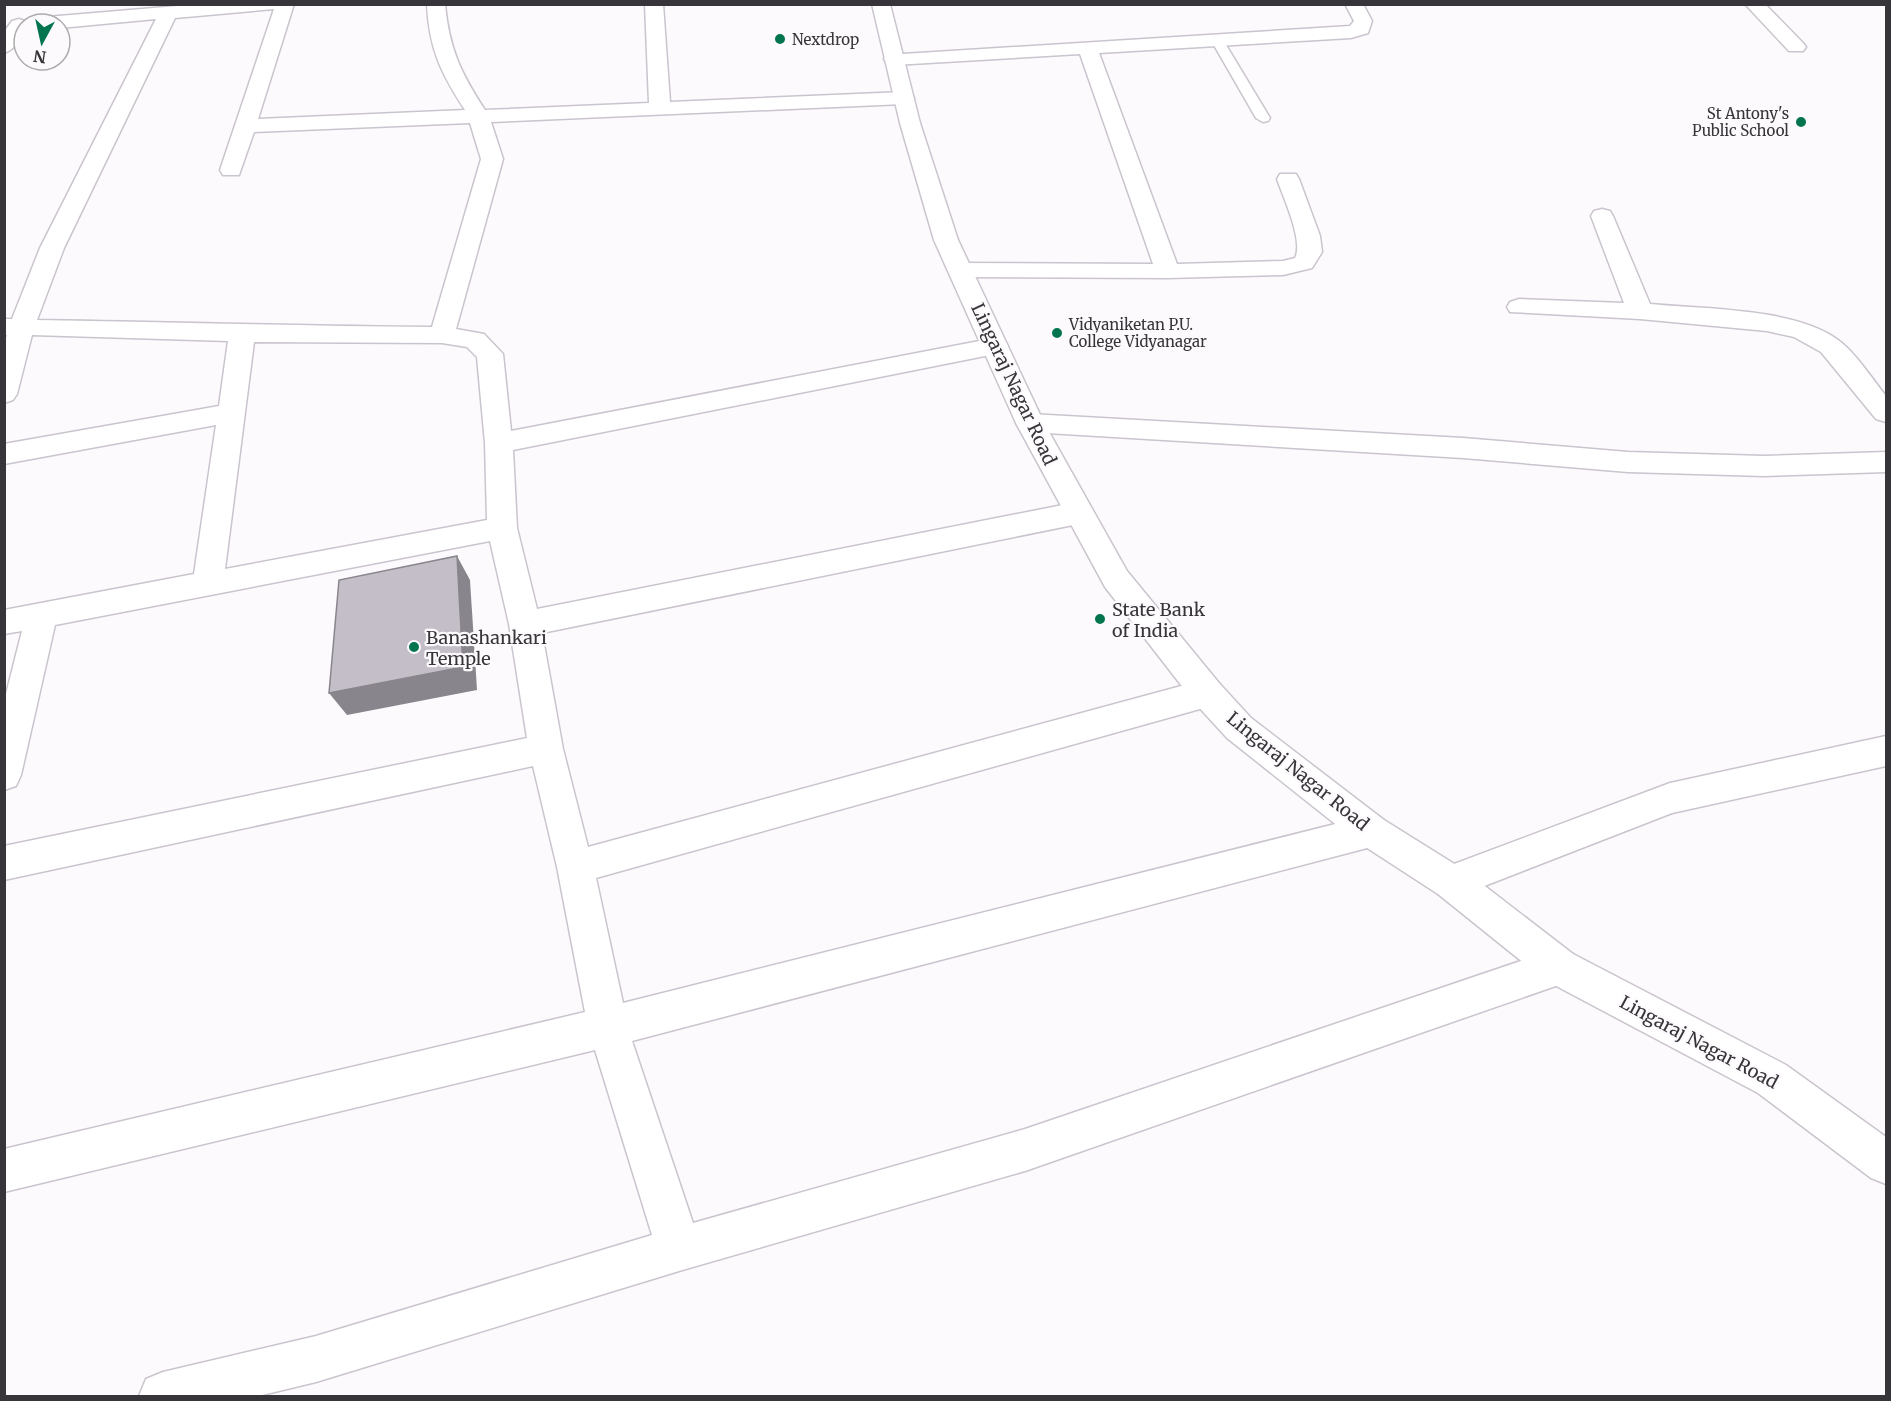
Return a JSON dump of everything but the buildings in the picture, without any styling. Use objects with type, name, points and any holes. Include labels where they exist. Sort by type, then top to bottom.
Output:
[{"type":"street","points":[[72,21],[273,4]]},
{"type":"street","points":[[231,170],[285,4]]},
{"type":"street","points":[[436,4],[438,35],[450,71],[478,115],[492,159],[442,335]]},
{"type":"street","points":[[654,4],[660,108]]},
{"type":"street","name":"Lingaraj Nagar Road","points":[[881,4],[904,98],[946,240],[1030,423],[1116,579],[1207,693],[1239,728],[1371,831],[1451,882],[1559,966],[1772,1079],[1887,1163]]},
{"type":"street","points":[[894,59],[1351,32],[1361,29],[1363,21],[1354,4]]},
{"type":"street","points":[[1754,4],[1796,47]]},
{"type":"street","points":[[4,394],[13,327],[168,14]]},
{"type":"street","points":[[1088,48],[1168,271]]},
{"type":"street","points":[[244,126],[904,98]]},
{"type":"street","points":[[960,270],[1168,271],[1283,268],[1304,263],[1310,252],[1308,236],[1288,179]]},
{"type":"street","points":[[1602,216],[1640,311]]},
{"type":"street","points":[[1519,307],[1640,311],[1767,323],[1802,331],[1830,346],[1887,413]]},
{"type":"street","points":[[13,327],[188,330],[242,334],[442,335],[475,340],[490,354],[499,443],[502,528],[525,624],[546,749],[575,867],[608,1027],[679,1249]]},
{"type":"street","points":[[208,583],[242,334]]},
{"type":"street","points":[[499,443],[995,346]]},
{"type":"street","points":[[4,454],[231,413]]},
{"type":"street","points":[[1030,423],[1463,448],[1628,462],[1764,466],[1887,462]]},
{"type":"street","points":[[525,624],[1078,513]]},
{"type":"street","points":[[4,622],[502,528]]},
{"type":"street","points":[[4,775],[42,614]]},
{"type":"street","points":[[575,867],[1207,693]]},
{"type":"street","points":[[4,863],[546,749]]},
{"type":"street","points":[[1451,882],[1670,798],[1887,751]]},
{"type":"street","points":[[4,1171],[608,1027],[1371,831]]},
{"type":"street","points":[[163,1396],[316,1359],[679,1249],[1025,1150],[1559,966]]},
{"type":"lane","points":[[1217,40],[1263,118]]},
{"type":"place","name":"Nextdrop","points":[[780,39]]},
{"type":"place","name":"St Antony's Public School","points":[[1801,122]]},
{"type":"place","name":"Vidyaniketan P.U. College Vidyanagar","points":[[1057,333]]},
{"type":"place","name":"State Bank of India","points":[[1100,619]]},
{"type":"place","name":"Banashankari Temple","points":[[414,647]]}]
